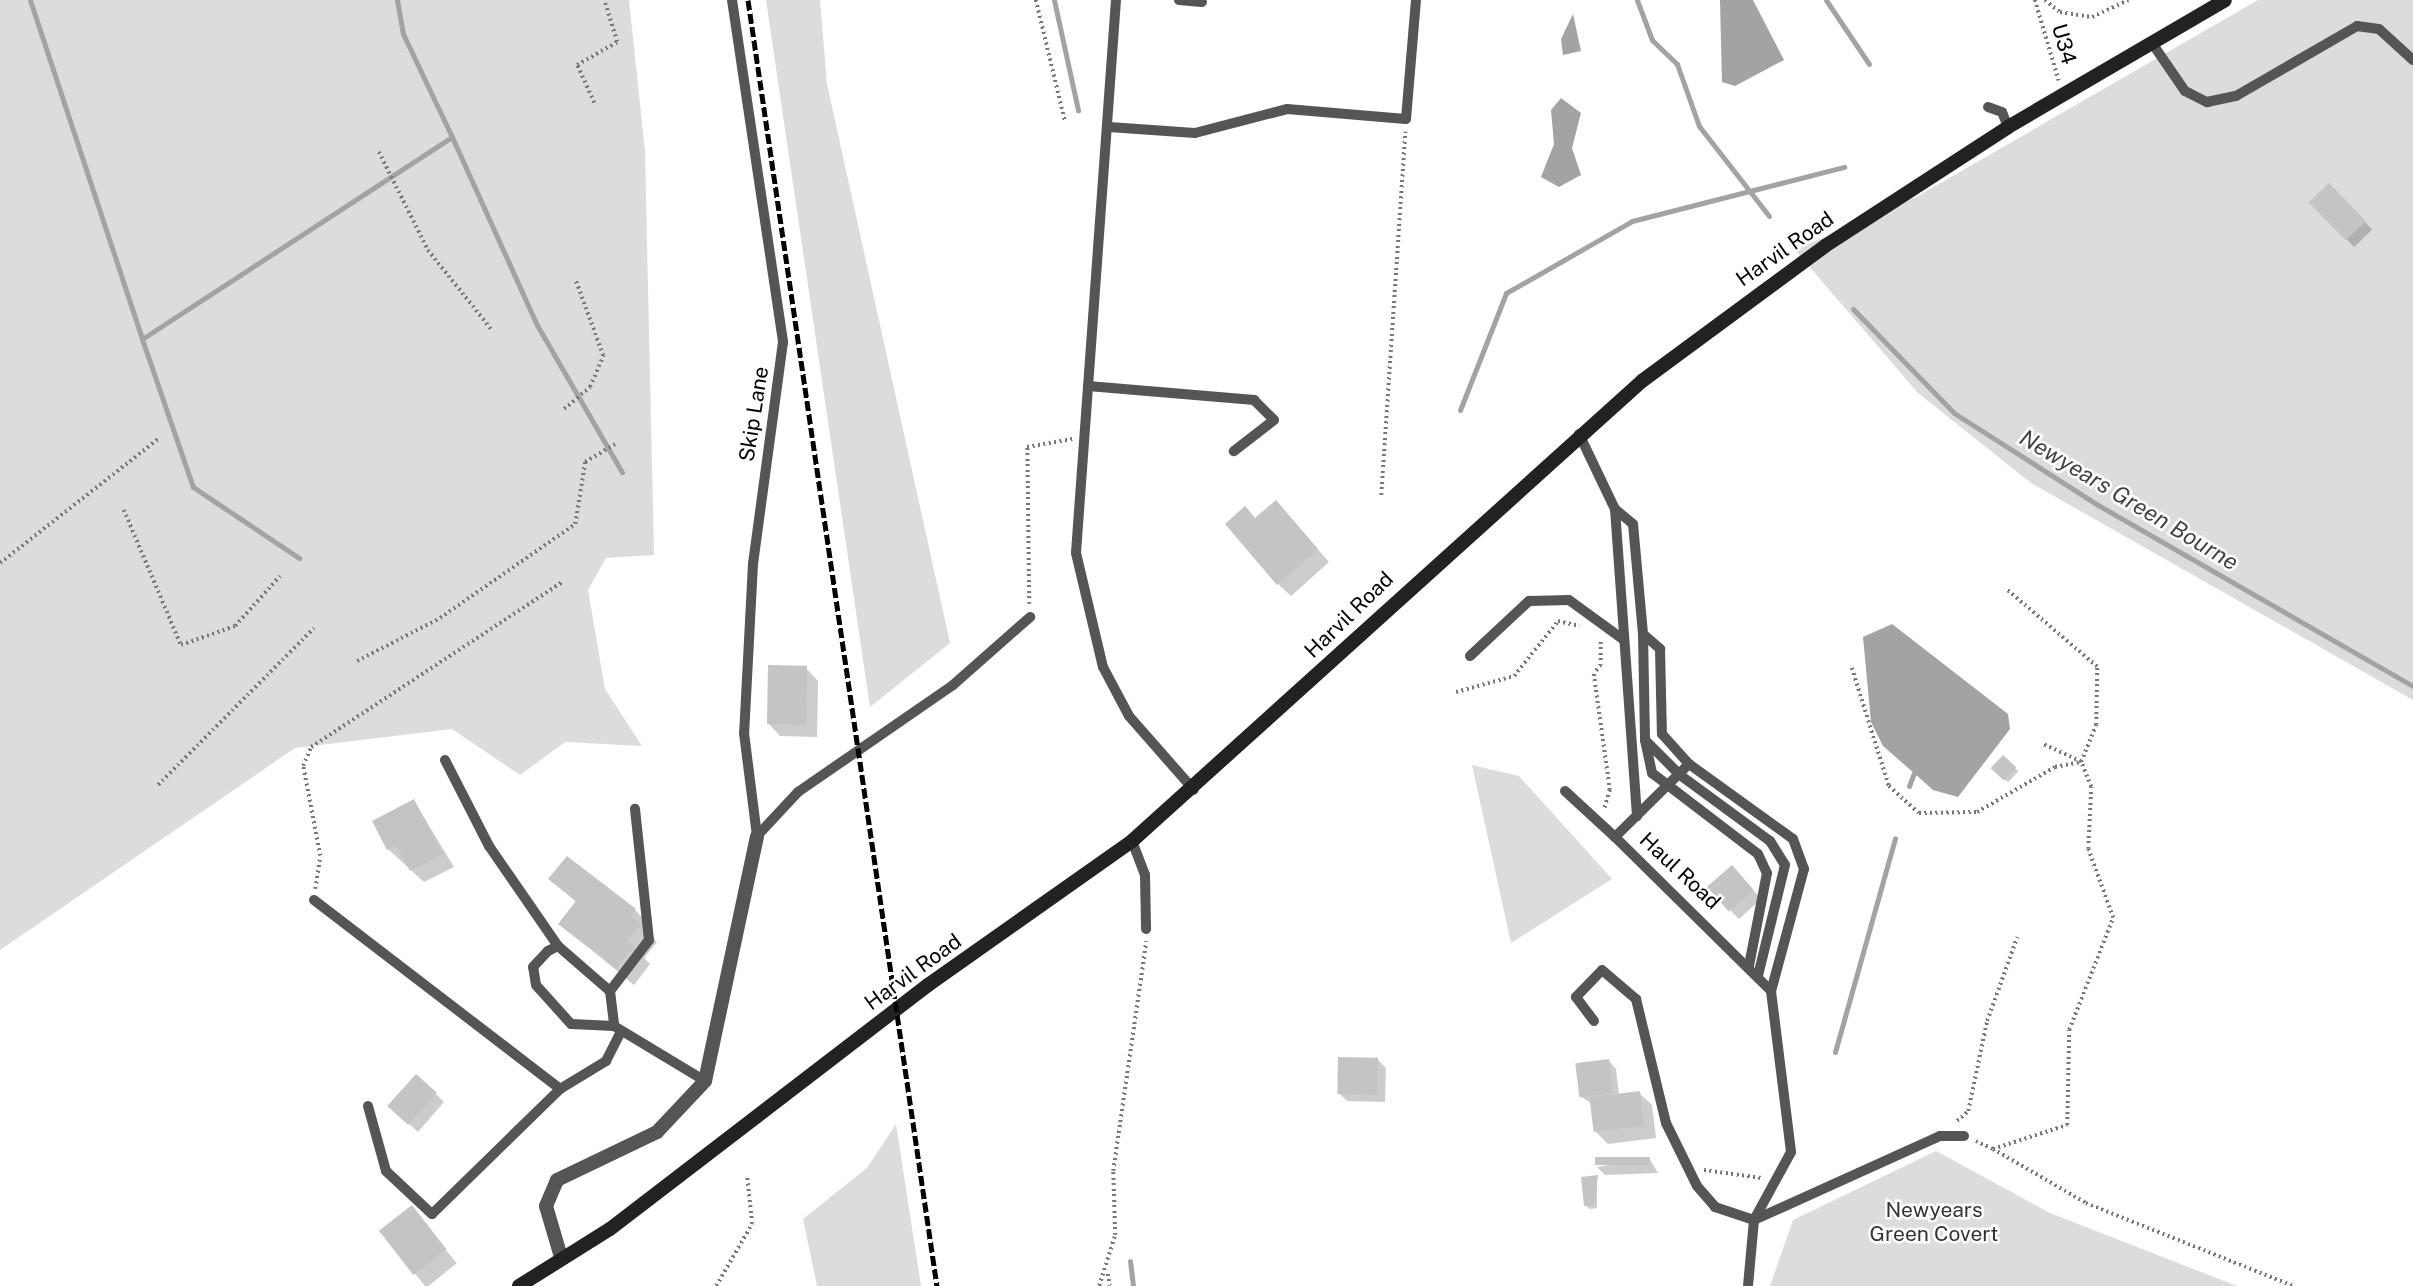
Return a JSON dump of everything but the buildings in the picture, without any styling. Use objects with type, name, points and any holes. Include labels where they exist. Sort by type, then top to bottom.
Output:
[{"type":"street","name":"Harvil Road","points":[[519,1286],[561,1257],[610,1230],[928,985],[1132,841],[1195,790],[1398,597],[1579,434],[1782,275],[2008,127],[2225,0]]},
{"type":"street","points":[[561,1257],[546,1206],[557,1180],[657,1132],[705,1081],[757,836]]},
{"type":"lane","name":"Skip Lane","points":[[732,0],[783,342],[755,540],[744,733],[757,836]]},
{"type":"lane","points":[[1116,0],[1110,127],[1088,386],[1081,437],[1076,553],[1088,619],[1129,716],[1195,790]]},
{"type":"lane","points":[[1179,0],[1202,2]]},
{"type":"lane","points":[[1110,127],[1195,133],[1287,109],[1406,120],[1416,0]]},
{"type":"lane","points":[[2152,43],[2185,91],[2207,102],[2236,96],[2357,26],[2379,29],[2413,60]]},
{"type":"lane","points":[[1988,107],[2002,112],[2008,127]]},
{"type":"lane","points":[[1088,386],[1254,400],[1274,420],[1234,451]]},
{"type":"lane","points":[[1579,434],[1615,509],[1637,816]]},
{"type":"lane","points":[[1615,509],[1633,524],[1643,634],[1645,740],[1652,773],[1668,788],[1758,854],[1767,873],[1749,966]]},
{"type":"lane","points":[[1470,656],[1529,601],[1569,600],[1624,640]]},
{"type":"lane","points":[[757,836],[827,770],[953,685],[1030,617]]},
{"type":"lane","points":[[1643,634],[1660,649],[1661,734],[1689,764],[1793,839],[1804,869],[1771,991],[1791,1152],[1754,1220],[1748,1286]]},
{"type":"lane","points":[[1645,740],[1680,775],[1770,841],[1785,865],[1758,976]]},
{"type":"lane","points":[[368,1106],[386,1171],[432,1214],[560,1088],[606,1060],[618,1029],[610,991],[558,946],[489,846],[445,760]]},
{"type":"lane","name":"Haul Road","points":[[1689,764],[1668,788],[1615,837],[1749,966],[1771,991]]},
{"type":"lane","points":[[1565,791],[1615,837]]},
{"type":"lane","points":[[610,991],[649,940],[635,809]]},
{"type":"lane","points":[[1132,841],[1145,875],[1146,929]]},
{"type":"lane","points":[[314,900],[560,1088]]},
{"type":"lane","points":[[558,946],[533,967],[536,985],[570,1024],[618,1029],[705,1081]]},
{"type":"lane","points":[[1594,1021],[1576,996],[1602,970],[1636,999],[1666,1123],[1697,1186],[1715,1207],[1754,1220],[1940,1136],[1964,1136]]},
{"type":"path","points":[[594,103],[577,65],[617,42],[604,0]]},
{"type":"path","points":[[1036,0],[1065,121]]},
{"type":"path","name":"U34","points":[[2035,0],[2063,97]]},
{"type":"path","points":[[2045,0],[2060,12],[2092,18],[2128,0]]},
{"type":"path","points":[[1381,495],[1406,120]]},
{"type":"path","points":[[379,152],[428,250],[491,329]]},
{"type":"path","points":[[564,409],[585,393],[603,356],[575,279]]},
{"type":"path","points":[[1030,617],[1027,447],[1081,437]]},
{"type":"path","points":[[0,563],[158,439]]},
{"type":"path","points":[[357,662],[440,618],[575,524],[585,462],[615,444]]},
{"type":"path","points":[[124,510],[181,645],[234,626],[280,576]]},
{"type":"path","points":[[314,900],[320,856],[303,766],[311,747],[562,582]]},
{"type":"path","points":[[1993,1149],[2067,1125],[2069,1030],[2113,918],[2088,849],[2091,788],[2081,762],[2096,724],[2097,667],[2007,590]]},
{"type":"path","points":[[158,785],[314,628]]},
{"type":"path","points":[[1852,668],[1889,786],[1919,813],[1977,812],[2055,767],[2081,762]]},
{"type":"path","points":[[2044,745],[2081,762]]},
{"type":"path","points":[[1110,1286],[1108,1272],[1115,1235],[1113,1171],[1146,929]]},
{"type":"path","points":[[1940,1136],[1968,1111],[1987,1021],[2017,937]]},
{"type":"path","points":[[1964,1136],[1993,1149],[2086,1203],[2293,1286]]},
{"type":"path","points":[[716,1286],[752,1224],[747,1178]]},
{"type":"path","points":[[1099,1286],[1108,1272]]},
{"type":"green space","points":[[0,0],[629,0],[645,151],[654,555],[606,558],[588,590],[605,689],[642,746],[565,742],[520,775],[452,729],[295,748],[0,950]]},
{"type":"green space","points":[[766,0],[820,0],[827,84],[950,643],[870,707]]},
{"type":"green space","points":[[2258,0],[2413,0],[2413,700],[2031,483],[1918,393],[1795,250],[1918,196]]},
{"type":"green space","points":[[1472,765],[1519,776],[1612,879],[1511,943]]},
{"type":"green space","points":[[896,1124],[921,1286],[817,1286],[803,1219],[867,1168]]},
{"type":"green space","name":"Newyears Green Covert","points":[[1936,1151],[2050,1213],[2237,1286],[1770,1286],[1793,1220]]},
{"type":"shaded area","points":[[1720,0],[1753,0],[1784,60],[1735,86],[1722,82]]},
{"type":"shaded area","points":[[1573,14],[1581,51],[1563,55],[1561,39]]},
{"type":"shaded area","points":[[1561,98],[1581,113],[1572,148],[1581,175],[1559,187],[1541,177],[1554,144],[1551,110]]},
{"type":"shaded area","points":[[1892,624],[2008,714],[2010,729],[1958,797],[1933,790],[1883,746],[1871,722],[1863,637]]},
{"type":"waterway","points":[[30,0],[142,339],[452,137],[403,34],[397,0]]},
{"type":"waterway","points":[[1054,0],[1078,110]]},
{"type":"waterway","name":"Newyears Green Bourne","points":[[1637,0],[1652,40],[1677,64],[1699,126],[1769,216]]},
{"type":"waterway","points":[[1826,0],[1869,64]]},
{"type":"waterway","points":[[452,137],[537,325],[622,472]]},
{"type":"waterway","points":[[1460,410],[1506,293],[1632,221],[1844,167]]},
{"type":"waterway","name":"Newyears Green Bourne","points":[[1853,309],[1954,413],[2098,505],[2413,686]]},
{"type":"waterway","points":[[142,339],[193,487],[299,558]]},
{"type":"waterway","points":[[1909,786],[1914,773]]},
{"type":"waterway","points":[[1835,1052],[1895,838]]},
{"type":"waterway","points":[[1130,1261],[1133,1286]]},
{"type":"railway","points":[[748,0],[937,1286]]}]
